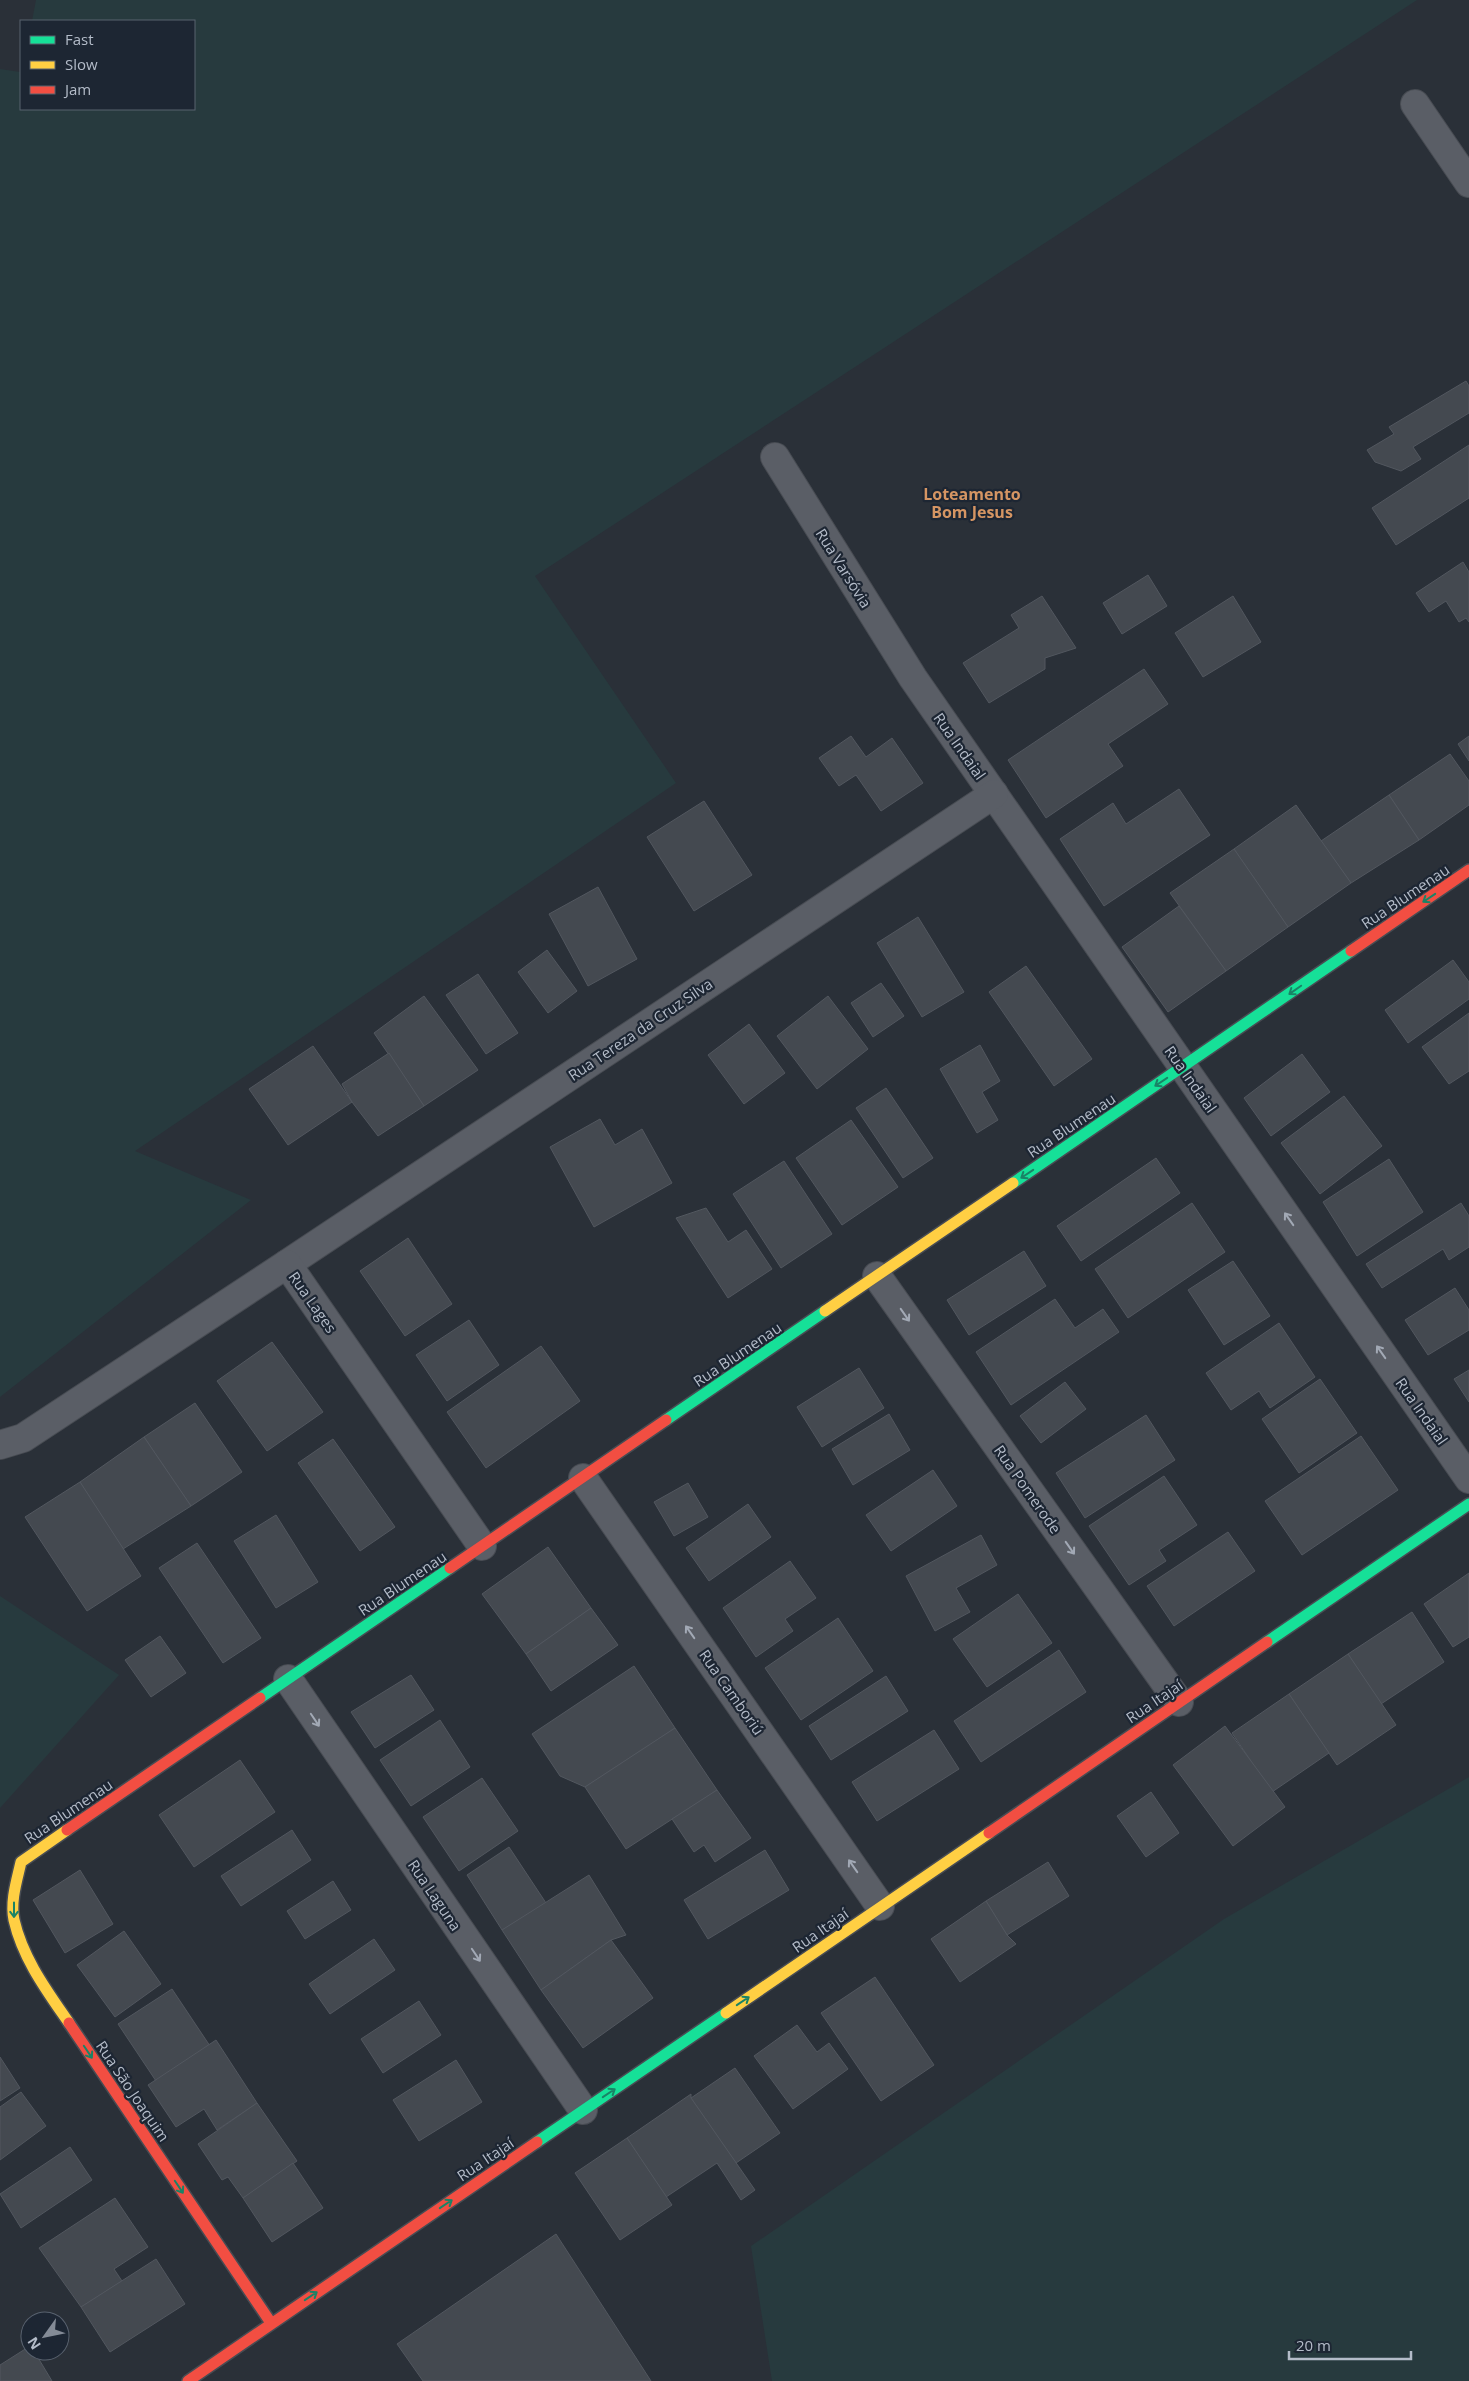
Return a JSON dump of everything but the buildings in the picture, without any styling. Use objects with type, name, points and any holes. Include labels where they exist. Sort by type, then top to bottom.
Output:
[{"type":"street","points":[[1415,104],[1469,183]]},
{"type":"street","name":"Rua Varsóvia","points":[[775,457],[913,678]]},
{"type":"street","name":"Rua Indaial","points":[[913,678],[1469,1479]]},
{"type":"street","name":"Rua Tereza da Cruz Silva","points":[[287,1264],[994,794]]},
{"type":"street","name":"Rua Blumenau","points":[[21,1862],[1469,870]]},
{"type":"street","name":"Rua Lages","points":[[0,1445],[23,1438],[287,1264],[482,1546]]},
{"type":"street","name":"Rua Pomerode","points":[[877,1276],[1179,1702]]},
{"type":"street","name":"Rua Camboriú","points":[[583,1478],[880,1906]]},
{"type":"street","name":"Rua Itajaí","points":[[188,2381],[1469,1504]]},
{"type":"street","name":"Rua Laguna","points":[[288,1679],[583,2110]]},
{"type":"street","name":"Rua São Joaquim","points":[[21,1862],[14,1891],[14,1919],[32,1968],[271,2323]]},
{"type":"green space","points":[[36,0],[1417,0],[535,576],[676,783],[135,1151],[251,1200],[0,1397],[0,69],[20,72],[20,110],[195,110],[195,20],[32,20]]},
{"type":"green space","points":[[0,1596],[119,1675],[0,1808]]},
{"type":"green space","points":[[1469,1777],[1469,2381],[772,2381],[751,2246],[1224,1919]]},
{"type":"traffic: fast","points":[[1013,1183],[1351,951]]},
{"type":"traffic: fast","points":[[666,1420],[825,1311]]},
{"type":"traffic: fast","points":[[1267,1642],[1469,1504]]},
{"type":"traffic: fast","points":[[260,1698],[450,1568]]},
{"type":"traffic: fast","points":[[537,2142],[726,2013]]},
{"type":"traffic: slow","points":[[825,1311],[1013,1183]]},
{"type":"traffic: slow","points":[[67,1830],[21,1862],[14,1891],[13,1913],[23,1948],[44,1987],[69,2023]]},
{"type":"traffic: slow","points":[[726,2013],[989,1833]]},
{"type":"traffic: jam","points":[[1351,951],[1469,870]]},
{"type":"traffic: jam","points":[[450,1568],[666,1420]]},
{"type":"traffic: jam","points":[[989,1833],[1267,1642]]},
{"type":"traffic: jam","points":[[67,1830],[260,1698]]},
{"type":"traffic: jam","points":[[69,2023],[271,2323]]},
{"type":"traffic: jam","points":[[188,2381],[537,2142]]},
{"type":"district","name":"Loteamento Bom Jesus","points":[[972,503]]}]
